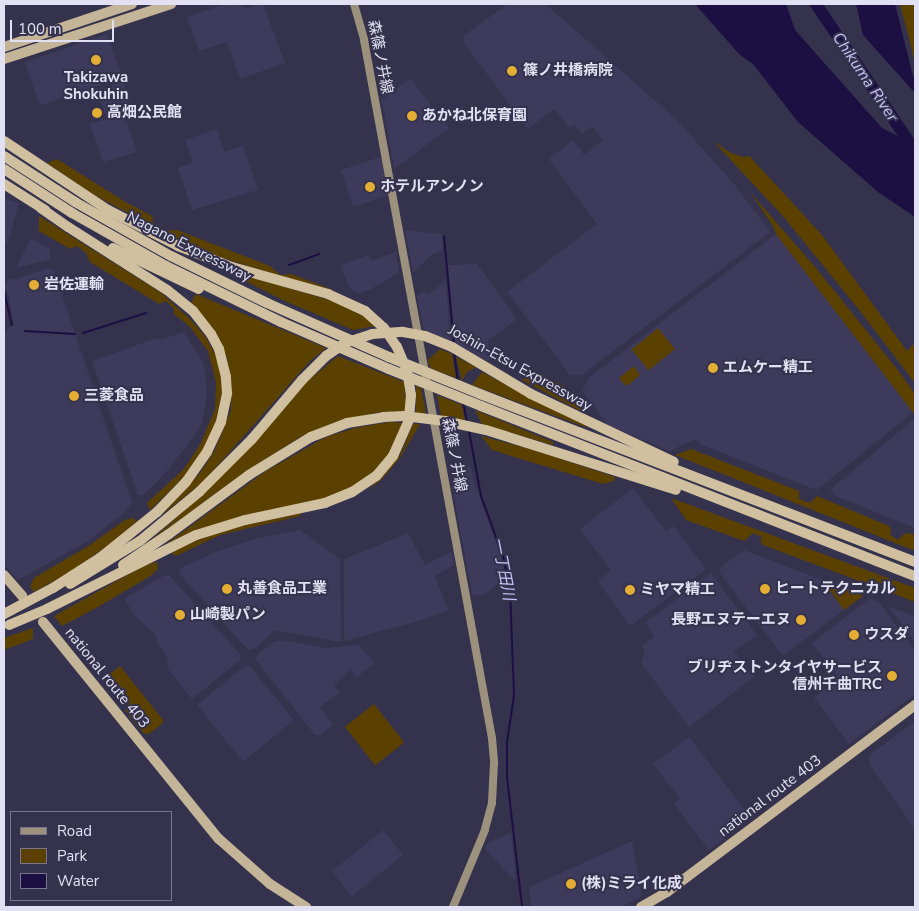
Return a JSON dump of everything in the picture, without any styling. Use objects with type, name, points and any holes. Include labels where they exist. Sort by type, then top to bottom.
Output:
[{"type":"highway","points":[[4,47],[132,4]]},
{"type":"highway","points":[[4,59],[171,4]]},
{"type":"highway","points":[[8,144],[108,210],[196,263],[389,357]]},
{"type":"highway","name":"Nagano Expressway","points":[[4,156],[109,222],[194,268],[290,314],[369,348]]},
{"type":"highway","name":"Nagano Expressway","points":[[4,168],[44,195],[135,249],[281,322],[363,358],[612,458],[668,484]]},
{"type":"highway","points":[[5,620],[92,563],[158,512],[186,482],[207,452],[221,422],[227,393],[226,378],[219,349],[212,334],[193,311],[167,290],[8,186]]},
{"type":"highway","points":[[41,208],[154,269],[281,322]]},
{"type":"highway","points":[[5,620],[56,605],[196,535],[245,520],[325,503],[352,492],[376,476],[394,456],[409,420],[411,395],[403,358],[391,337],[365,311],[328,294],[257,275],[204,257],[108,210]]},
{"type":"highway","name":"Joshin-Etsu Expressway","points":[[5,620],[90,574],[160,526],[199,492],[234,457],[302,380],[326,356],[345,343],[372,334],[403,332],[425,336],[452,347],[531,394],[671,464]]},
{"type":"highway","name":"Joshin-Etsu Expressway","points":[[369,348],[584,435],[671,464],[915,562]]},
{"type":"highway","points":[[5,620],[90,584],[145,551],[249,475],[305,440],[347,423],[383,417],[404,416],[446,421],[486,430],[668,484],[915,576]]},
{"type":"highway","points":[[4,575],[22,596]]},
{"type":"highway","name":"national route 403","points":[[43,622],[148,753],[166,766],[209,820],[219,839],[270,884],[306,907]]},
{"type":"highway","name":"national route 403","points":[[641,907],[689,877],[915,705]]},
{"type":"main road","name":"森篠ノ井線","points":[[354,4],[364,40],[492,738],[494,762],[492,803],[484,830],[453,907]]},
{"type":"shaded area","points":[[225,4],[234,4],[246,8],[263,4],[285,63],[240,79],[227,42],[199,51],[187,17]]},
{"type":"shaded area","points":[[508,4],[545,4],[574,29],[677,120],[734,184],[770,232],[582,375],[570,375],[507,292],[597,224],[549,159],[573,140],[584,155],[603,140],[592,126],[582,134],[575,125],[570,128],[554,109],[528,129],[464,43],[463,36]]},
{"type":"shaded area","points":[[107,34],[122,77],[40,106],[25,62]]},
{"type":"shaded area","name":"あかね北保育園","points":[[410,78],[449,128],[394,169],[382,100]]},
{"type":"shaded area","points":[[123,81],[133,110],[124,113],[137,152],[103,162],[90,124],[107,119],[97,91]]},
{"type":"shaded area","points":[[217,129],[224,152],[243,146],[258,190],[192,210],[178,168],[193,163],[185,140]]},
{"type":"shaded area","name":"ホテルアンノン","points":[[380,157],[383,160],[389,195],[353,207],[341,170]]},
{"type":"shaded area","points":[[4,199],[19,203],[9,238],[4,247]]},
{"type":"shaded area","points":[[405,230],[442,234],[442,251],[433,254],[413,272]]},
{"type":"shaded area","points":[[776,234],[913,412],[817,490],[700,444],[695,439],[670,451],[608,425],[582,390],[591,376]]},
{"type":"shaded area","points":[[31,238],[49,248],[51,259],[16,268]]},
{"type":"shaded area","points":[[396,252],[399,273],[371,289],[358,293],[349,288],[341,265],[368,255],[371,261]]},
{"type":"shaded area","points":[[477,264],[517,319],[487,341],[492,358],[487,361],[455,343],[448,265]]},
{"type":"shaded area","points":[[49,268],[54,271],[132,503],[122,514],[88,541],[18,580],[4,564],[4,331],[14,324],[9,297],[4,285],[11,278],[16,279]]},
{"type":"shaded area","points":[[446,280],[450,341],[424,330],[417,296],[424,291],[428,295]]},
{"type":"shaded area","points":[[184,332],[201,359],[205,370],[207,396],[202,423],[162,477],[143,495],[138,495],[92,361],[157,338],[160,340]]},
{"type":"shaded area","points":[[915,418],[915,528],[836,496],[830,490]]},
{"type":"shaded area","points":[[470,465],[474,482],[503,563],[505,578],[487,593],[477,596],[472,594],[451,480]]},
{"type":"shaded area","points":[[633,488],[666,531],[674,526],[706,569],[632,625],[628,624],[598,581],[611,570],[580,529]]},
{"type":"shaded area","points":[[300,530],[340,559],[341,642],[273,630],[253,650],[248,650],[179,573],[179,569],[213,553],[254,539]]},
{"type":"shaded area","points":[[408,533],[425,565],[451,552],[454,565],[435,576],[448,610],[422,620],[344,641],[344,559]]},
{"type":"shaded area","points":[[744,550],[822,580],[844,610],[784,655],[781,654],[720,573],[720,568]]},
{"type":"shaded area","points":[[711,573],[757,635],[734,651],[754,677],[689,727],[641,663],[645,651],[642,646],[655,636],[645,623]]},
{"type":"shaded area","points":[[165,575],[169,575],[241,655],[240,660],[192,699],[168,669],[167,657],[159,645],[155,634],[136,617],[124,599]]},
{"type":"shaded area","points":[[870,598],[879,602],[915,651],[915,694],[849,744],[814,698],[839,678],[812,643]]},
{"type":"shaded area","points":[[890,608],[915,616],[915,642]]},
{"type":"shaded area","points":[[282,640],[326,648],[359,645],[374,663],[357,677],[350,670],[334,685],[340,692],[320,707],[333,725],[321,735],[315,735],[256,660],[257,655],[272,643]]},
{"type":"shaded area","points":[[246,665],[250,666],[294,720],[243,762],[197,705]]},
{"type":"shaded area","points":[[915,721],[915,829],[871,767],[869,759],[872,753]]},
{"type":"shaded area","points":[[689,737],[751,818],[709,850],[674,804],[680,799],[653,764]]},
{"type":"shaded area","points":[[383,830],[403,855],[352,896],[332,872]]},
{"type":"shaded area","points":[[511,833],[516,879],[513,879],[485,849],[488,843]]},
{"type":"shaded area","points":[[632,841],[642,896],[622,907],[531,907],[529,887]]},
{"type":"green space","points":[[900,4],[915,4],[915,64],[909,38]]},
{"type":"green space","points":[[714,142],[731,153],[743,157],[750,156],[822,235],[907,351],[915,343],[915,383],[860,311],[782,215]]},
{"type":"green space","points":[[57,159],[122,200],[152,216],[153,222],[163,231],[177,230],[270,266],[280,275],[291,274],[336,291],[305,284],[223,258],[178,239],[96,196],[47,163]]},
{"type":"green space","points":[[750,192],[816,268],[897,369],[915,394],[915,415],[776,234],[773,226]]},
{"type":"green space","points":[[39,216],[160,292],[191,320],[205,336],[218,359],[223,388],[215,427],[207,444],[182,479],[150,510],[147,503],[184,469],[201,443],[215,409],[216,383],[208,351],[190,327],[174,314],[174,309],[166,301],[159,304],[90,262],[86,253],[77,246],[70,249],[39,231]]},
{"type":"green space","points":[[217,267],[336,302],[367,318],[376,326],[353,330],[287,302]]},
{"type":"green space","points":[[196,294],[326,348],[310,361],[204,481],[162,515],[200,473],[215,450],[231,410],[230,374],[227,358],[222,347],[190,304]]},
{"type":"green space","points":[[658,328],[675,349],[649,370],[632,349]]},
{"type":"green space","points":[[440,349],[452,354],[456,378],[430,368],[428,360]]},
{"type":"green space","points":[[338,356],[404,382],[407,411],[375,413],[338,422],[300,437],[245,472],[148,543],[203,494],[308,381]]},
{"type":"green space","points":[[456,357],[476,367],[467,372],[462,381]]},
{"type":"green space","points":[[634,366],[640,375],[628,385],[625,385],[619,378]]},
{"type":"green space","points":[[482,372],[586,425],[585,427],[472,385]]},
{"type":"green space","points":[[534,373],[541,374],[565,387],[584,413],[522,380]]},
{"type":"green space","points":[[416,386],[421,388],[426,413],[416,413]]},
{"type":"green space","points":[[437,395],[462,405],[465,420],[441,416]]},
{"type":"green space","points":[[475,410],[553,442],[553,445],[482,424]]},
{"type":"green space","points":[[390,422],[405,423],[389,458],[373,474],[353,488],[323,499],[247,515],[191,532],[166,544],[266,471],[326,437],[355,428]]},
{"type":"green space","points":[[413,424],[420,424],[400,458],[383,478],[368,491],[400,455]]},
{"type":"green space","points":[[481,436],[537,451],[615,477],[614,481],[603,484],[492,450]]},
{"type":"green space","points":[[691,449],[799,491],[799,499],[810,503],[817,496],[889,526],[890,535],[899,540],[902,535],[908,533],[915,535],[915,551],[675,455]]},
{"type":"green space","points":[[671,498],[915,588],[915,602],[884,590],[883,584],[875,581],[870,585],[763,545],[760,541],[762,537],[753,533],[744,541],[686,520]]},
{"type":"green space","points":[[301,513],[300,516],[220,535],[176,556],[172,554],[179,547],[228,529]]},
{"type":"green space","points":[[133,518],[137,521],[118,538],[72,571],[34,592],[30,587],[34,578],[90,545],[125,520]]},
{"type":"green space","points":[[157,562],[158,568],[152,575],[62,626],[54,616],[145,565]]},
{"type":"green space","points":[[822,580],[863,596],[844,610]]},
{"type":"green space","points":[[33,628],[33,639],[4,650],[4,638]]},
{"type":"green space","points":[[120,666],[163,720],[163,723],[149,734],[144,734],[125,711],[129,706],[106,677]]},
{"type":"green space","points":[[374,704],[404,743],[375,765],[345,727]]},
{"type":"water","points":[[695,4],[786,4],[795,30],[882,128],[915,145],[915,217],[878,192],[798,122],[753,64],[739,54]]},
{"type":"water","points":[[856,4],[895,4],[913,76],[915,77],[915,93],[863,35]]},
{"type":"waterway","name":"Chikuma River","points":[[816,4],[915,151]]},
{"type":"waterway","name":"一丁田川","points":[[444,236],[454,343]]},
{"type":"waterway","name":"一丁田川","points":[[289,265],[319,254]]},
{"type":"waterway","name":"一丁田川","points":[[4,291],[12,325]]},
{"type":"waterway","name":"一丁田川","points":[[83,333],[146,313]]},
{"type":"waterway","name":"一丁田川","points":[[25,331],[75,334]]},
{"type":"waterway","name":"一丁田川","points":[[454,353],[458,380]]},
{"type":"waterway","name":"一丁田川","points":[[463,402],[467,422]]},
{"type":"waterway","name":"一丁田川","points":[[469,431],[481,496],[503,556],[510,590],[514,696],[507,742],[507,777],[522,907]]},
{"type":"place","name":"Takizawa Shokuhin","points":[[96,60]]},
{"type":"place","name":"篠ノ井橋病院","points":[[512,71]]},
{"type":"place","name":"高畑公民館","points":[[97,113]]},
{"type":"place","name":"あかね北保育園","points":[[412,116]]},
{"type":"place","name":"ホテルアンノン","points":[[370,187]]},
{"type":"place","name":"岩佐運輸","points":[[34,285]]},
{"type":"place","name":"エムケー精工","points":[[713,368]]},
{"type":"place","name":"三菱食品","points":[[74,396]]},
{"type":"place","name":"丸善食品工業","points":[[227,589]]},
{"type":"place","name":"ヒートテクニカル","points":[[765,589]]},
{"type":"place","name":"ミヤマ精工","points":[[630,590]]},
{"type":"place","name":"山崎製パン","points":[[180,615]]},
{"type":"place","name":"長野エヌテーエヌ","points":[[801,620]]},
{"type":"place","name":"ウスダ","points":[[854,635]]},
{"type":"place","name":"ブリヂストンタイヤサービス 信州千曲TRC","points":[[892,676]]},
{"type":"place","name":"(株)ミライ化成","points":[[571,884]]}]
